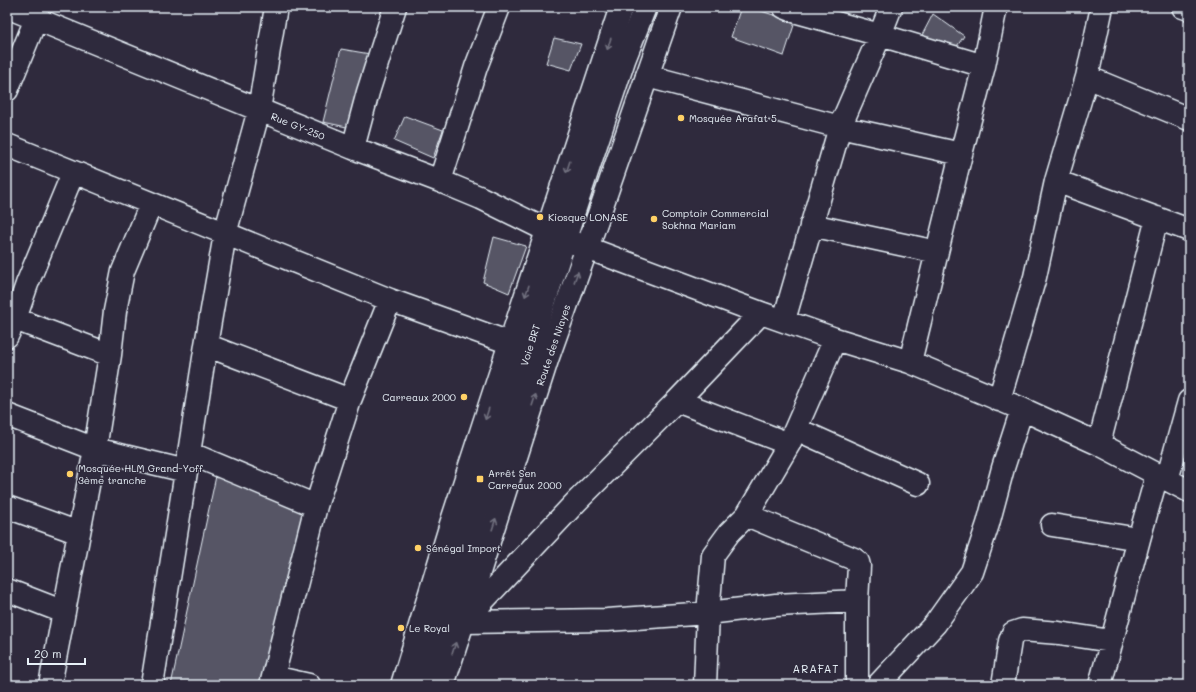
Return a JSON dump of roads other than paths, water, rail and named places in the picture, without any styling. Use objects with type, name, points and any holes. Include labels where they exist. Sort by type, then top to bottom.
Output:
[{"type":"street","name":"Rue GY-250","points":[[7,7],[353,148],[440,180],[587,248],[761,313],[835,339],[910,362],[1022,409],[1099,444],[1189,491]]},
{"type":"street","points":[[152,685],[225,234],[259,110],[276,7]]},
{"type":"street","points":[[353,148],[368,92],[394,7]]},
{"type":"street","points":[[440,180],[476,67],[499,7]]},
{"type":"street","points":[[402,685],[451,524],[510,343],[556,234],[621,7]]},
{"type":"street","name":"Voie BRT","points":[[422,685],[479,501],[556,234],[645,7]]},
{"type":"street","name":"Route des Niayes","points":[[443,685],[545,365],[671,7]]},
{"type":"street","points":[[784,7],[984,66]]},
{"type":"street","points":[[784,320],[840,127],[880,35],[890,7]]},
{"type":"street","points":[[910,362],[984,66],[996,7]]},
{"type":"street","points":[[999,400],[1035,277],[1056,181],[1086,77],[1102,7]]},
{"type":"street","points":[[1183,7],[1189,9]]},
{"type":"street","points":[[7,90],[36,19]]},
{"type":"street","points":[[647,76],[840,127],[961,154]]},
{"type":"street","points":[[1086,77],[1189,119]]},
{"type":"street","points":[[7,146],[390,300],[510,343]]},
{"type":"street","points":[[73,173],[27,284],[11,328],[110,355]]},
{"type":"street","points":[[1056,181],[1189,230]]},
{"type":"street","points":[[50,685],[95,449],[110,355],[115,311],[123,271],[151,204]]},
{"type":"street","points":[[1099,444],[1157,218]]},
{"type":"street","points":[[811,226],[937,252]]},
{"type":"street","points":[[309,685],[272,681],[316,506],[350,400],[390,300]]},
{"type":"street","points":[[463,622],[577,501],[677,401],[761,313]]},
{"type":"street","points":[[705,685],[708,613],[713,555],[729,533],[747,515],[792,437],[835,339]]},
{"type":"street","points":[[206,345],[350,400]]},
{"type":"street","points":[[677,401],[792,437],[918,484]]},
{"type":"street","points":[[1100,685],[1139,539],[1189,401]]},
{"type":"street","points":[[878,685],[935,624],[972,572],[988,524],[1003,468],[1022,409]]},
{"type":"street","points":[[7,415],[95,449],[188,462],[316,506]]},
{"type":"street","points":[[7,507],[79,533]]},
{"type":"street","points":[[747,515],[854,559],[858,562],[857,685]]},
{"type":"street","points":[[1052,525],[1139,539]]},
{"type":"street","points":[[7,590],[64,612]]},
{"type":"street","points":[[463,622],[607,620],[708,613],[776,605],[857,601]]},
{"type":"street","points":[[1003,685],[1010,641],[1013,633],[1022,630],[1059,633],[1111,641]]},
{"type":"place","name":"Mosquée Arafat 5","points":[[681,118]]},
{"type":"place","name":"Kiosque LONASE","points":[[540,217]]},
{"type":"place","name":"Comptoir Commercial Sokhna Mariam","points":[[654,219]]},
{"type":"place","name":"Carreaux 2000","points":[[464,397]]},
{"type":"place","name":"Mosquée HLM Grand-Yoff 3ème tranche","points":[[70,474]]},
{"type":"place","name":"Arrêt Sen Carreaux 2000","points":[[480,479]]},
{"type":"place","name":"Sénégal Import","points":[[418,548]]},
{"type":"place","name":"Le Royal","points":[[401,628]]},
{"type":"district","name":"ARAFAT","points":[[816,669]]}]
